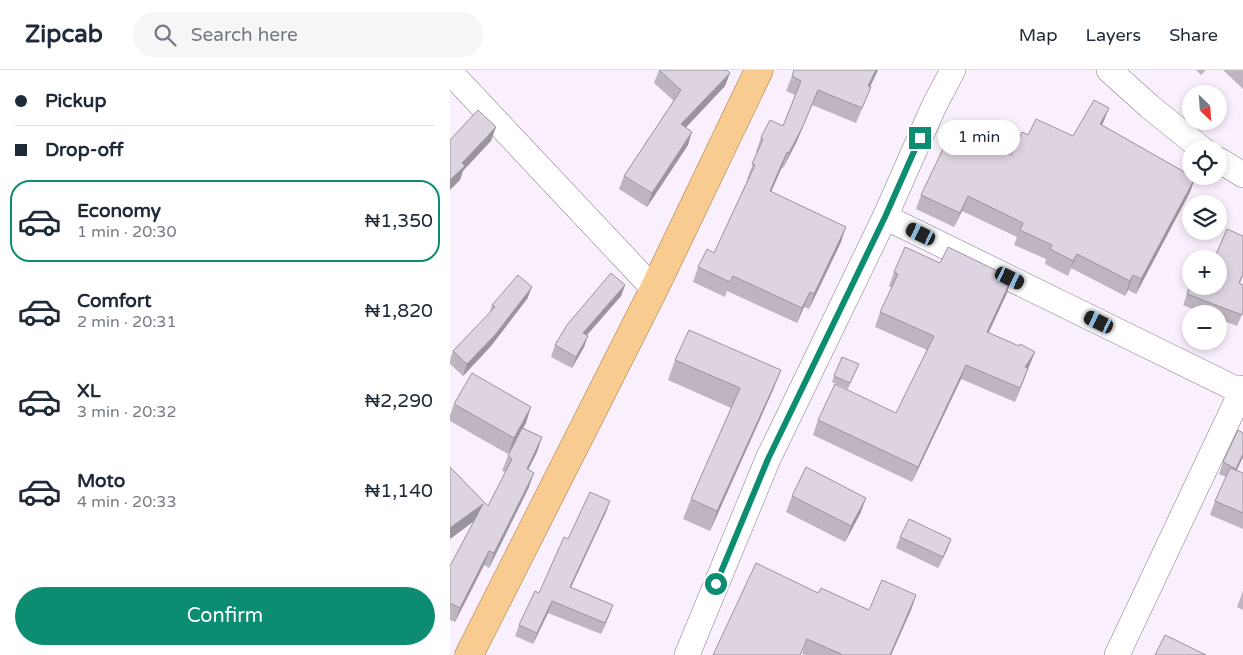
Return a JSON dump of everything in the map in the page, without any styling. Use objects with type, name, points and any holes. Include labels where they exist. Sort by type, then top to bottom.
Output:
[{"type":"main road","points":[[469,655],[654,289],[759,70]]},
{"type":"street","points":[[687,655],[768,459],[885,217],[934,106],[953,70]]},
{"type":"street","points":[[1109,70],[1191,140]]},
{"type":"street","points":[[450,72],[654,289]]},
{"type":"street","points":[[1227,165],[1243,175]]},
{"type":"street","points":[[885,217],[1242,390],[1117,655]]},
{"type":"building","points":[[659,70],[727,70],[730,73],[681,124],[692,132],[652,193],[624,176],[681,90]]},
{"type":"building","points":[[794,70],[876,70],[868,86],[871,87],[862,108],[818,90],[803,126],[789,153],[787,152],[770,191],[846,227],[814,294],[810,292],[802,308],[733,276],[730,282],[698,267],[707,249],[714,253],[755,165],[752,164],[763,139],[761,137],[770,120],[783,126],[801,81],[792,76]]},
{"type":"building","points":[[1094,100],[1109,108],[1100,124],[1182,171],[1182,185],[1191,185],[1186,195],[1182,195],[1182,202],[1141,279],[1133,275],[1130,281],[1077,254],[1073,261],[1050,249],[1052,245],[1020,230],[1023,223],[968,196],[960,213],[921,195],[953,128],[1011,155],[1022,132],[1028,135],[1036,119],[1073,136]]},
{"type":"building","points":[[478,110],[496,127],[462,163],[465,166],[450,180],[450,140]]},
{"type":"building","points":[[1227,229],[1243,236],[1243,274],[1239,283],[1243,285],[1242,315],[1227,309],[1227,305],[1216,305],[1190,295],[1227,295],[1227,250],[1218,250],[1222,240],[1227,240]]},
{"type":"building","points":[[905,247],[940,263],[948,247],[1012,278],[987,332],[1019,346],[1020,344],[1035,352],[1025,367],[1028,368],[1020,388],[966,365],[918,467],[818,420],[835,384],[896,413],[934,336],[880,312],[898,274],[894,272]]},
{"type":"building","points":[[611,273],[625,285],[583,333],[588,336],[576,357],[555,345],[567,325]]},
{"type":"building","points":[[518,275],[532,287],[495,335],[467,364],[453,351],[495,307],[492,305]]},
{"type":"building","points":[[689,330],[781,370],[717,511],[691,499],[740,388],[675,360]]},
{"type":"building","points":[[842,357],[859,364],[850,383],[834,376]]},
{"type":"building","points":[[472,373],[531,407],[514,438],[454,404]]},
{"type":"building","points":[[522,428],[542,437],[527,469],[534,473],[494,553],[489,551],[460,608],[450,603],[450,566],[483,504],[450,528],[450,467],[488,506],[512,459],[508,456]]},
{"type":"building","points":[[1238,430],[1243,433],[1243,454],[1236,469],[1223,462]]},
{"type":"building","points":[[806,467],[866,498],[851,526],[792,496]]},
{"type":"building","points":[[1230,468],[1243,473],[1243,513],[1215,501]]},
{"type":"building","points":[[590,492],[610,501],[570,587],[613,605],[605,623],[552,601],[537,633],[519,625],[535,591],[539,593],[564,537],[568,539]]},
{"type":"building","points":[[909,519],[951,539],[943,557],[900,537]]},
{"type":"building","points":[[756,563],[818,593],[821,588],[869,610],[882,580],[916,595],[890,655],[841,655],[807,639],[800,655],[713,655]]},
{"type":"building","points":[[1165,635],[1206,655],[1155,655]]},
{"type":"route","points":[[716,584],[768,459],[885,217],[920,138]]}]
